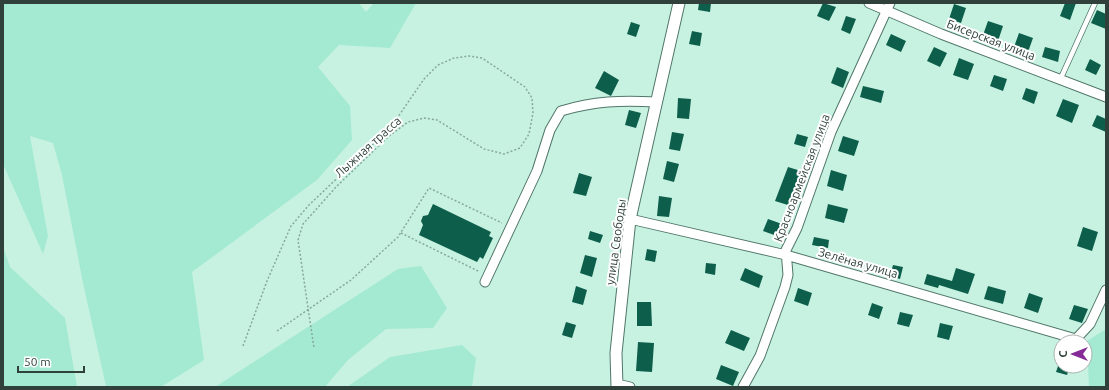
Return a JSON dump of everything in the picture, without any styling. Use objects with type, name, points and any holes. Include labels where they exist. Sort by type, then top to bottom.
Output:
[{"type":"street","name":"улица Свободы","points":[[617,386],[616,353],[630,219],[679,3]]},
{"type":"street","name":"Бисерская улица","points":[[869,3],[889,6],[941,34],[1106,97]]},
{"type":"street","name":"Красноармейская улица","points":[[743,387],[760,356],[785,287],[788,275],[786,250],[797,228],[831,132],[889,6]]},
{"type":"street","points":[[487,279],[537,171],[550,130],[561,111],[584,104],[617,100],[656,102]]},
{"type":"street","name":"Зелёная улица","points":[[630,219],[786,255],[1076,339],[1090,324],[1106,290]]},
{"type":"street","points":[[617,386],[630,387]]},
{"type":"lane","points":[[1060,80],[1095,3]]},
{"type":"path","name":"Лыжная трасса","points":[[242,346],[267,281],[291,226],[309,205],[391,127],[424,79],[438,65],[454,58],[469,56],[482,58],[525,87],[532,98],[534,113],[529,134],[520,148],[504,154],[484,149],[437,120],[424,118],[408,122],[389,136],[337,186],[303,224],[298,240],[314,348]]},
{"type":"path","points":[[277,331],[351,280],[401,233],[429,188],[511,228]]},
{"type":"path","points":[[401,233],[487,279]]},
{"type":"green space","points":[[3,3],[359,3],[366,12],[374,3],[416,3],[390,48],[339,45],[318,67],[350,106],[352,140],[317,180],[192,272],[204,360],[161,387],[106,386],[83,283],[62,175],[53,143],[30,136],[48,236],[43,254],[3,164]]},
{"type":"green space","points":[[3,247],[10,267],[65,318],[77,387],[3,387]]},
{"type":"green space","points":[[421,266],[447,308],[433,328],[386,329],[348,360],[325,387],[215,387],[398,269]]},
{"type":"green space","points":[[1106,329],[1106,387],[1089,387],[1088,374],[1093,374],[1093,337]]},
{"type":"green space","points":[[462,345],[476,358],[472,387],[347,387],[390,357]]},
{"type":"building","points":[[699,3],[711,3],[710,12],[698,10]]},
{"type":"building","points":[[823,3],[836,7],[829,21],[817,16]]},
{"type":"building","points":[[1065,3],[1076,3],[1070,20],[1060,16]]},
{"type":"building","points":[[954,4],[966,8],[961,23],[949,19]]},
{"type":"building","points":[[1097,10],[1106,14],[1106,29],[1091,23]]},
{"type":"building","points":[[846,16],[856,19],[850,34],[841,30]]},
{"type":"building","points":[[988,21],[1003,26],[998,41],[983,35]]},
{"type":"building","points":[[631,22],[640,25],[636,37],[627,34]]},
{"type":"building","points":[[692,31],[702,33],[700,46],[689,44]]},
{"type":"building","points":[[1019,33],[1033,38],[1028,52],[1014,47]]},
{"type":"building","points":[[891,34],[906,41],[901,52],[886,45]]},
{"type":"building","points":[[934,47],[947,53],[940,67],[927,61]]},
{"type":"building","points":[[1045,47],[1060,51],[1058,62],[1042,57]]},
{"type":"building","points":[[959,58],[974,64],[968,80],[953,75]]},
{"type":"building","points":[[1090,59],[1101,65],[1096,75],[1085,70]]},
{"type":"building","points":[[837,67],[849,72],[843,88],[831,83]]},
{"type":"building","points":[[604,71],[619,80],[611,96],[595,88]]},
{"type":"building","points":[[994,75],[1007,79],[1003,91],[990,86]]},
{"type":"building","points":[[863,86],[884,91],[881,103],[860,97]]},
{"type":"building","points":[[1026,88],[1038,92],[1034,104],[1022,99]]},
{"type":"building","points":[[678,98],[691,99],[689,119],[677,118]]},
{"type":"building","points":[[1063,99],[1079,105],[1072,123],[1056,116]]},
{"type":"building","points":[[629,110],[641,113],[636,128],[625,125]]},
{"type":"building","points":[[1097,115],[1106,119],[1106,132],[1092,126]]},
{"type":"building","points":[[672,132],[684,134],[680,151],[669,149]]},
{"type":"building","points":[[797,134],[808,137],[805,147],[794,144]]},
{"type":"building","points":[[843,136],[859,141],[854,156],[838,151]]},
{"type":"building","points":[[667,161],[679,164],[674,182],[663,179]]},
{"type":"building","points":[[788,167],[801,171],[791,206],[775,201]]},
{"type":"building","points":[[831,170],[847,175],[843,191],[827,186]]},
{"type":"building","points":[[579,173],[592,177],[586,196],[573,193]]},
{"type":"building","points":[[659,196],[672,198],[669,217],[657,216]]},
{"type":"building","points":[[433,204],[491,232],[489,236],[493,238],[483,259],[480,257],[477,262],[419,235],[423,225],[421,221],[423,216],[428,215]]},
{"type":"building","points":[[828,204],[848,209],[844,223],[825,218]]},
{"type":"building","points":[[768,219],[782,224],[777,236],[763,231]]},
{"type":"building","points":[[1083,227],[1098,232],[1092,251],[1077,246]]},
{"type":"building","points":[[590,231],[603,235],[600,243],[588,239]]},
{"type":"building","points":[[814,237],[829,240],[828,248],[812,245]]},
{"type":"building","points":[[647,249],[657,251],[655,262],[645,260]]},
{"type":"building","points":[[585,255],[597,258],[592,277],[580,273]]},
{"type":"building","points":[[706,263],[716,264],[715,275],[705,273]]},
{"type":"building","points":[[893,265],[903,267],[900,279],[890,276]]},
{"type":"building","points":[[745,268],[763,276],[759,288],[740,280]]},
{"type":"building","points":[[956,268],[975,274],[968,294],[939,285],[938,288],[924,284],[927,274],[952,281]]},
{"type":"building","points":[[576,286],[587,290],[583,305],[572,302]]},
{"type":"building","points":[[988,286],[1006,291],[1003,304],[984,299]]},
{"type":"building","points":[[798,288],[812,293],[808,306],[794,301]]},
{"type":"building","points":[[1029,293],[1043,298],[1038,313],[1024,308]]},
{"type":"building","points":[[637,302],[651,302],[652,326],[637,326]]},
{"type":"building","points":[[872,303],[883,307],[879,319],[868,315]]},
{"type":"building","points":[[1074,305],[1088,309],[1082,323],[1069,319]]},
{"type":"building","points":[[900,312],[913,315],[909,327],[897,324]]},
{"type":"building","points":[[566,322],[576,325],[572,338],[562,335]]},
{"type":"building","points":[[940,323],[953,326],[949,340],[937,337]]},
{"type":"building","points":[[731,330],[750,338],[744,351],[725,343]]},
{"type":"building","points":[[638,342],[654,343],[652,372],[636,371]]},
{"type":"building","points":[[721,365],[739,372],[733,386],[716,379]]}]
